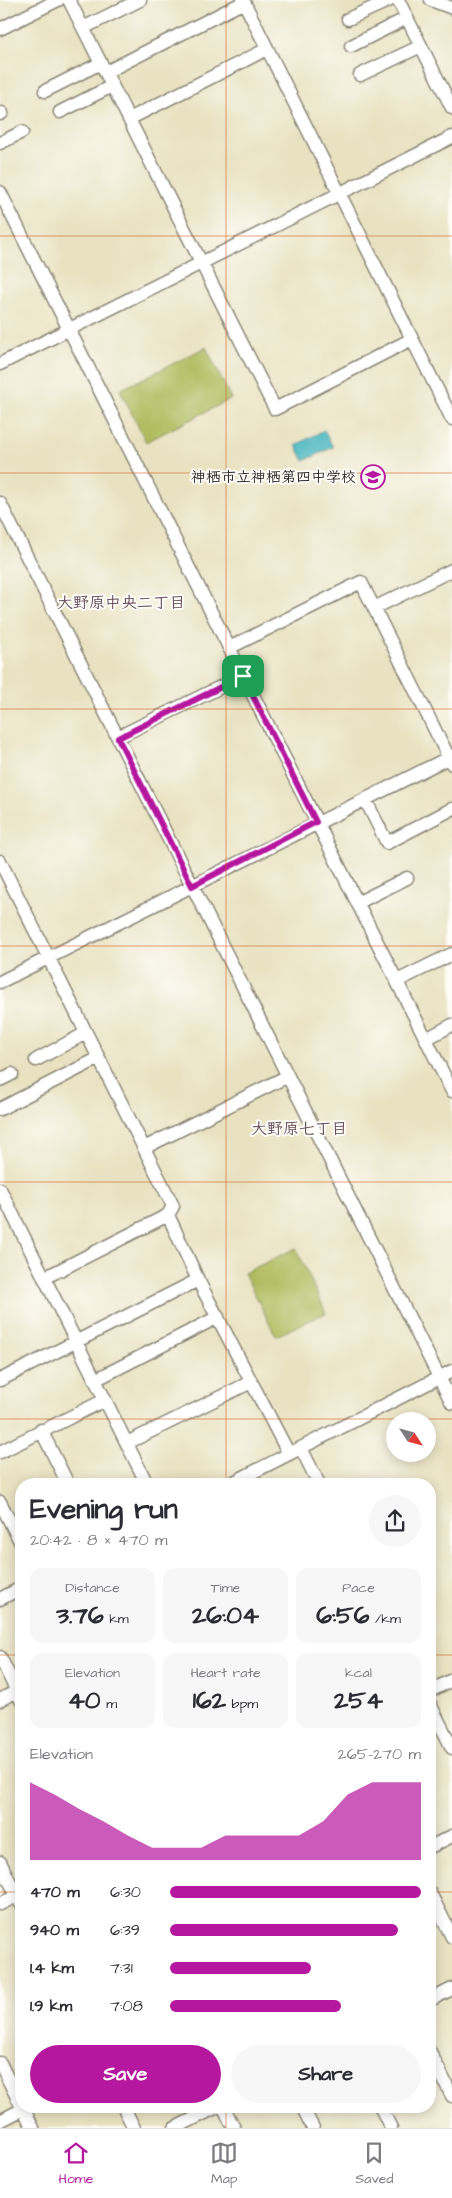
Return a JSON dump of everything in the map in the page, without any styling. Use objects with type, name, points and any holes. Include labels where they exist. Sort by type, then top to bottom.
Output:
[{"type":"street","points":[[0,29],[58,0]]},
{"type":"street","points":[[69,0],[275,409],[412,339]]},
{"type":"street","points":[[83,28],[140,0]]},
{"type":"street","points":[[348,19],[390,0]]},
{"type":"street","points":[[398,0],[452,108]]},
{"type":"street","points":[[431,0],[452,8]]},
{"type":"street","points":[[45,91],[103,68],[243,1],[452,419]]},
{"type":"street","points":[[351,46],[407,18]]},
{"type":"street","points":[[360,75],[421,46]]},
{"type":"street","points":[[129,118],[267,49]]},
{"type":"street","points":[[60,112],[112,86]]},
{"type":"street","points":[[0,143],[22,132]]},
{"type":"street","points":[[0,364],[452,136]]},
{"type":"street","points":[[0,192],[452,1091]]},
{"type":"street","points":[[0,502],[452,1403]]},
{"type":"street","points":[[374,608],[452,570]]},
{"type":"street","points":[[0,982],[316,822],[451,759],[361,582],[229,648]]},
{"type":"street","points":[[118,738],[243,676]]},
{"type":"street","points":[[365,799],[386,843],[452,809]]},
{"type":"street","points":[[0,862],[173,1206],[168,1215],[44,1278]]},
{"type":"street","points":[[357,903],[407,878]]},
{"type":"street","points":[[397,981],[452,954]]},
{"type":"street","points":[[426,1038],[452,1025]]},
{"type":"street","points":[[36,1060],[86,1033]]},
{"type":"street","points":[[0,1109],[99,1058]]},
{"type":"street","points":[[0,1080],[12,1074]]},
{"type":"street","points":[[144,1148],[288,1076]]},
{"type":"street","points":[[0,1189],[144,1478]]},
{"type":"street","points":[[168,1215],[198,1280],[289,1454]]},
{"type":"street","points":[[0,1380],[198,1280]]},
{"type":"street","points":[[95,1380],[218,1317]]},
{"type":"street","points":[[242,1478],[452,1371]]},
{"type":"street","points":[[127,1443],[251,1382]]},
{"type":"street","points":[[0,1452],[41,1430],[105,1400]]},
{"type":"street","points":[[41,1430],[65,1478]]},
{"type":"street","points":[[301,1448],[316,1478]]},
{"type":"street","points":[[0,1502],[15,1531]]},
{"type":"street","points":[[0,1599],[15,1591]]},
{"type":"street","points":[[0,1657],[15,1687]]},
{"type":"street","points":[[436,1688],[452,1680]]},
{"type":"street","points":[[0,1700],[15,1696]]},
{"type":"street","points":[[436,1716],[452,1748]]},
{"type":"street","points":[[436,1844],[452,1836]]},
{"type":"street","points":[[0,1862],[15,1889]]},
{"type":"street","points":[[0,1904],[15,1900]]},
{"type":"street","points":[[436,1905],[452,1937]]},
{"type":"street","points":[[436,1997],[452,1989]]},
{"type":"street","points":[[0,2063],[15,2093]]},
{"type":"street","points":[[436,2064],[452,2096]]},
{"type":"street","points":[[0,2121],[15,2111]]},
{"type":"street","points":[[25,2113],[33,2128]]},
{"type":"street","points":[[126,2113],[134,2128]]},
{"type":"street","points":[[175,2128],[205,2113]]},
{"type":"street","points":[[226,2113],[234,2128]]},
{"type":"street","points":[[306,2113],[313,2128]]},
{"type":"street","points":[[384,2113],[391,2128]]},
{"type":"green space","points":[[206,347],[231,399],[146,442],[120,390]]},
{"type":"green space","points":[[296,1248],[326,1313],[276,1336],[244,1273]]},
{"type":"water","points":[[324,430],[333,447],[304,461],[296,445]]},
{"type":"place","name":"神栖市立神栖第四中学校","points":[[373,477]]},
{"type":"district","name":"大野原中央二丁目","points":[[121,603]]},
{"type":"district","name":"大野原七丁目","points":[[299,1129]]},
{"type":"route","points":[[243,676],[316,822],[192,886],[118,738],[243,676]]}]
